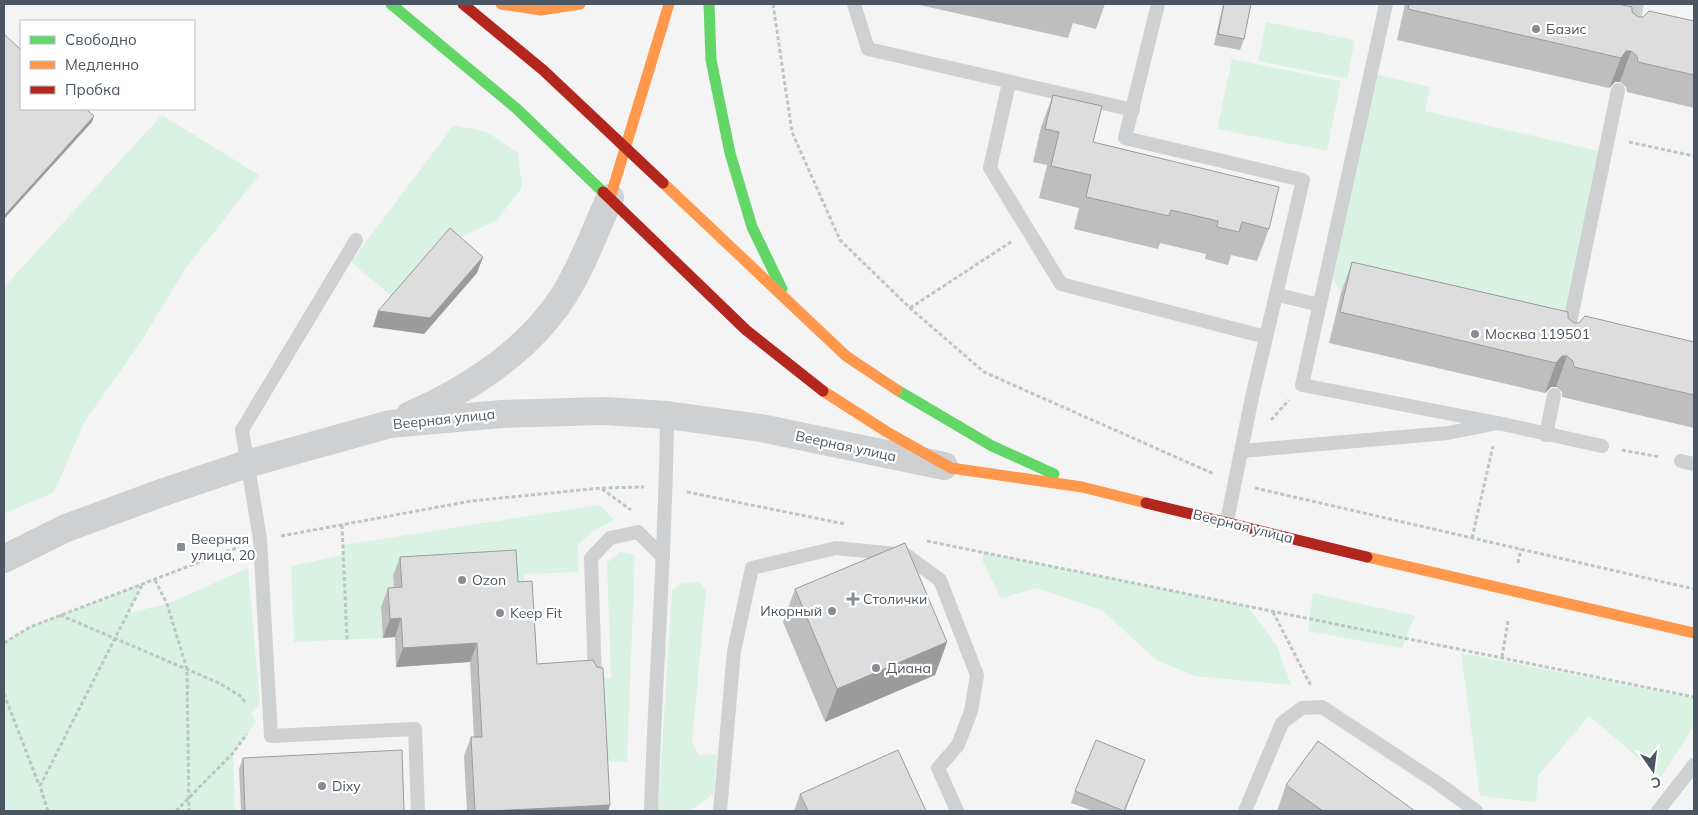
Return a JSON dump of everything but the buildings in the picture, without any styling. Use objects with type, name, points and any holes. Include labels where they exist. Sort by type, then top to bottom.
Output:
[{"type":"street","points":[[391,4],[517,108],[746,330],[826,393],[887,432],[951,468]]},
{"type":"street","points":[[464,4],[543,70],[846,356],[915,403],[992,446],[1082,487]]},
{"type":"street","points":[[502,4],[528,10],[557,10],[580,4]]},
{"type":"street","points":[[390,424],[442,401],[498,365],[544,323],[570,285],[610,198],[669,4]]},
{"type":"street","points":[[709,4],[711,60],[730,153],[752,227],[791,306]]},
{"type":"street","name":"Веерная улица","points":[[4,559],[66,528],[247,464],[390,424],[502,414],[605,411],[668,415],[761,428],[951,468],[1082,487],[1512,592],[1694,633]]},
{"type":"lane","points":[[854,4],[868,49],[1009,83],[1133,110]]},
{"type":"lane","points":[[1158,4],[1125,138],[1303,180],[1278,296],[1266,337],[1227,522]]},
{"type":"lane","points":[[1386,4],[1302,385],[1498,423],[1602,446]]},
{"type":"lane","points":[[1629,39],[1638,4]]},
{"type":"lane","points":[[1009,83],[990,168],[1061,284],[1266,337]]},
{"type":"lane","points":[[1565,345],[1618,90]]},
{"type":"lane","points":[[356,240],[242,430],[260,539],[272,736],[414,729],[418,811]]},
{"type":"lane","points":[[1278,296],[1320,306]]},
{"type":"lane","points":[[1546,435],[1554,396]]},
{"type":"lane","points":[[650,811],[668,415]]},
{"type":"lane","points":[[1242,451],[1448,433],[1498,423]]},
{"type":"lane","points":[[596,679],[591,558],[610,538],[638,532],[663,557]]},
{"type":"lane","points":[[720,811],[734,650],[752,568],[836,548],[906,554],[940,580],[977,676],[971,712],[958,745],[938,768],[957,811]]},
{"type":"lane","points":[[1245,811],[1282,723],[1302,708],[1322,707],[1439,784],[1476,811]]},
{"type":"lane","points":[[1658,811],[1694,765]]},
{"type":"path","points":[[773,4],[792,132],[840,240],[910,308],[984,372],[1234,483],[1694,589]]},
{"type":"path","points":[[1608,138],[1694,156]]},
{"type":"path","points":[[910,308],[1029,231]]},
{"type":"path","points":[[1472,538],[1498,423]]},
{"type":"path","points":[[1602,446],[1688,463]]},
{"type":"path","points":[[602,488],[632,511],[638,532]]},
{"type":"path","points":[[342,525],[347,640]]},
{"type":"path","points":[[155,580],[167,604],[186,669],[189,811]]},
{"type":"path","points":[[40,786],[142,584]]},
{"type":"path","points":[[1273,611],[1322,707]]},
{"type":"path","points":[[60,616],[219,683],[242,697],[256,722]]},
{"type":"path","points":[[4,694],[48,811]]},
{"type":"path","points":[[176,811],[233,753],[256,722],[270,714]]},
{"type":"green space","points":[[1266,22],[1355,40],[1347,79],[1258,61]]},
{"type":"green space","points":[[1232,59],[1341,81],[1327,151],[1217,129]]},
{"type":"green space","points":[[1371,73],[1430,87],[1425,111],[1603,152],[1565,345],[1341,293],[1328,270]]},
{"type":"green space","points":[[162,115],[259,175],[186,268],[140,343],[85,421],[54,492],[4,514],[4,287]]},
{"type":"green space","points":[[454,125],[487,132],[518,153],[522,187],[497,220],[444,245],[396,300],[351,262]]},
{"type":"green space","points":[[600,505],[614,520],[593,531],[578,545],[579,572],[524,574],[525,600],[381,607],[383,638],[294,642],[291,566],[343,555],[343,545]]},
{"type":"green space","points":[[620,552],[635,555],[627,762],[600,761],[595,679],[611,678],[607,563]]},
{"type":"green space","points":[[983,552],[1247,606],[1277,646],[1291,685],[1195,676],[1156,660],[1103,611],[1037,588],[1001,598],[983,562]]},
{"type":"green space","points":[[248,568],[260,704],[251,713],[256,722],[233,753],[235,811],[4,811],[4,643],[30,627],[142,584],[128,613],[167,604]]},
{"type":"green space","points":[[699,582],[706,591],[692,742],[699,755],[717,754],[714,793],[690,811],[658,811],[672,590],[682,583]]},
{"type":"green space","points":[[1313,593],[1415,616],[1402,648],[1308,631]]},
{"type":"green space","points":[[1461,653],[1694,698],[1694,726],[1661,777],[1589,716],[1538,776],[1536,802],[1480,796]]},
{"type":"traffic: fast","points":[[391,4],[517,109],[603,192]]},
{"type":"traffic: fast","points":[[709,4],[711,60],[730,153],[752,227],[782,289]]},
{"type":"traffic: fast","points":[[897,390],[992,446],[1054,474]]},
{"type":"traffic: slow","points":[[501,4],[541,10],[580,4]]},
{"type":"traffic: slow","points":[[610,198],[669,4]]},
{"type":"traffic: slow","points":[[663,183],[846,356],[897,390]]},
{"type":"traffic: slow","points":[[823,391],[887,432],[951,468],[1082,487],[1146,503]]},
{"type":"traffic: slow","points":[[1367,557],[1694,633]]},
{"type":"traffic: jam","points":[[463,4],[543,70],[663,183]]},
{"type":"traffic: jam","points":[[603,192],[746,330],[823,391]]},
{"type":"traffic: jam","points":[[1146,503],[1367,557]]},
{"type":"place","name":"Базис","points":[[1536,29]]},
{"type":"place","name":"Москва 119501","points":[[1475,334]]},
{"type":"place","name":"Веерная улица, 20","points":[[181,547]]},
{"type":"place","name":"Ozon","points":[[462,580]]},
{"type":"place","name":"Столички","points":[[853,599]]},
{"type":"place","name":"Икорный","points":[[832,611]]},
{"type":"place","name":"Keep Fit","points":[[500,613]]},
{"type":"place","name":"Диана","points":[[876,668]]},
{"type":"place","name":"Dixy","points":[[322,786]]}]
